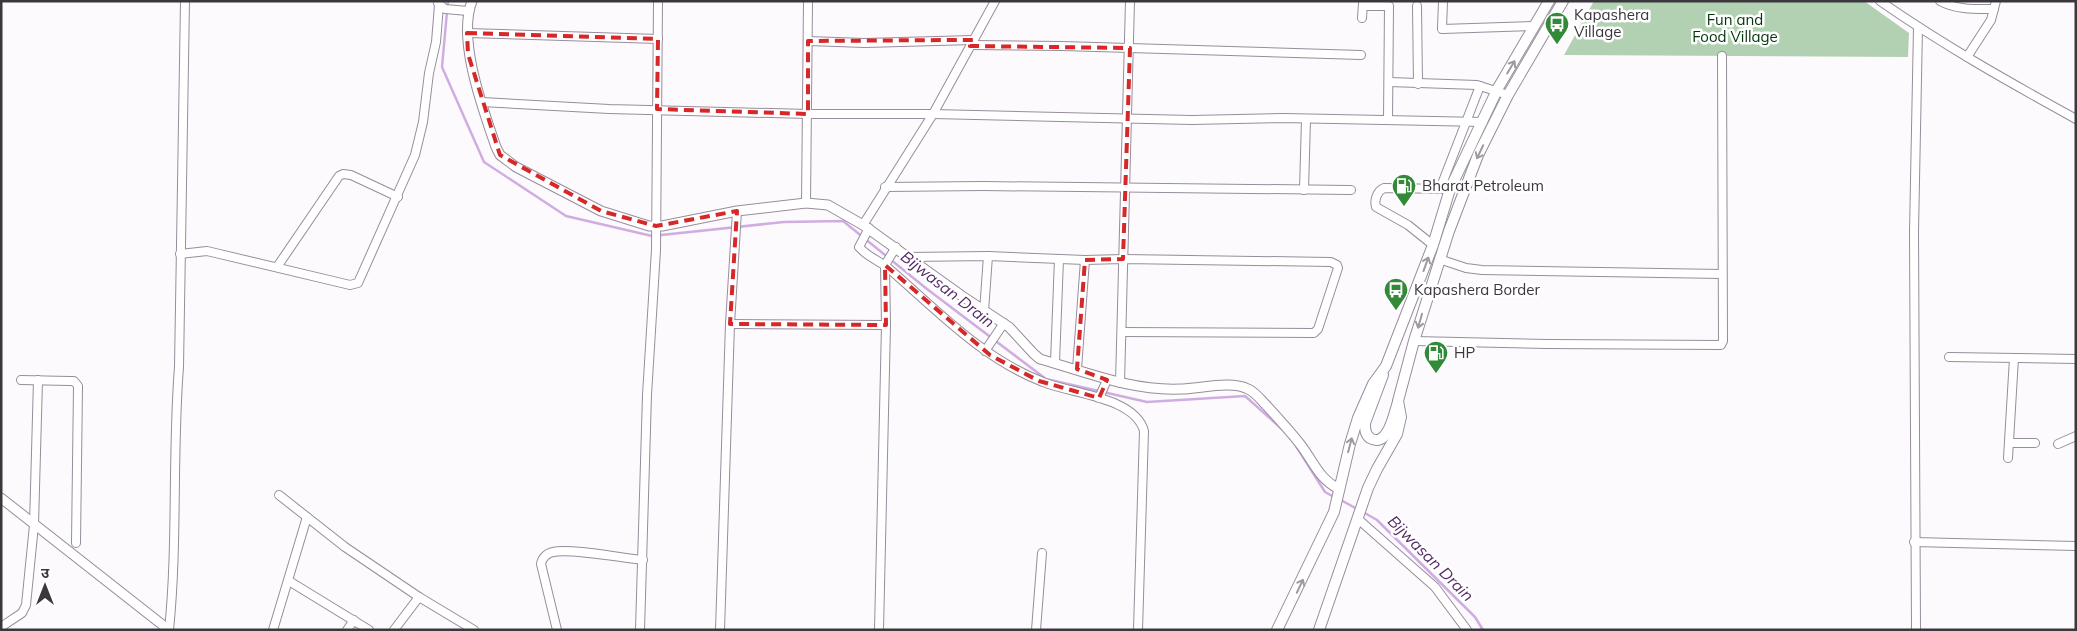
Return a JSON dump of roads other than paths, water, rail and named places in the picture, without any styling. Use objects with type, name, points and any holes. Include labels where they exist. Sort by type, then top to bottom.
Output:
[{"type":"main road","points":[[1549,1],[1497,91],[1483,122],[1445,189],[1432,245],[1365,423],[1365,432],[1370,438],[1378,440],[1384,438],[1389,430],[1439,259],[1478,156],[1508,95],[1563,1]]},
{"type":"main road","points":[[1277,630],[1334,512],[1358,418],[1372,384],[1386,366]]},
{"type":"main road","points":[[1319,630],[1377,469],[1397,434],[1401,417],[1398,401]]},
{"type":"street","points":[[169,630],[172,587],[176,402],[179,367],[185,1]]},
{"type":"street","points":[[472,1],[466,11],[468,54],[496,147],[505,160],[601,211],[656,230],[737,211],[806,203],[828,205],[909,257],[1002,326],[1014,332],[1040,359],[1077,369],[1106,382],[1156,390],[1231,385],[1247,388],[1278,418],[1301,446],[1324,479],[1338,494]]},
{"type":"street","points":[[640,630],[647,395],[656,250],[658,1]]},
{"type":"street","points":[[806,203],[808,1]]},
{"type":"street","points":[[995,1],[933,114],[886,187],[866,229],[860,247],[886,264],[949,322],[1014,368],[1040,381],[1100,396],[1139,418],[1144,431],[1138,630]]},
{"type":"street","points":[[1120,383],[1130,1]]},
{"type":"street","points":[[1444,1],[1442,29],[1535,26]]},
{"type":"street","points":[[1880,1],[1967,57],[2076,119]]},
{"type":"street","points":[[1940,1],[1947,5],[1963,8],[1995,5],[1991,20],[1967,57]]},
{"type":"street","points":[[1362,18],[1363,4],[1389,6],[1388,120]]},
{"type":"street","points":[[1417,6],[1418,84]]},
{"type":"street","points":[[180,254],[207,251],[356,285],[398,197],[417,149],[436,42],[440,7],[466,11]]},
{"type":"street","points":[[1916,630],[1914,542],[1914,232],[1918,27]]},
{"type":"street","points":[[467,33],[658,39]]},
{"type":"street","points":[[808,41],[972,43],[1361,55]]},
{"type":"street","points":[[1414,341],[1722,345],[1722,56]]},
{"type":"street","points":[[1389,82],[1480,86],[1508,95]]},
{"type":"street","points":[[1432,245],[1408,224],[1376,207],[1375,202],[1379,192],[1384,188],[1445,189],[1465,121],[1480,86]]},
{"type":"street","points":[[482,102],[608,109],[808,114],[1483,122]]},
{"type":"street","points":[[1304,190],[1306,119]]},
{"type":"street","points":[[277,267],[339,176],[343,174],[351,175],[398,197]]},
{"type":"street","points":[[886,187],[1125,187],[1351,190]]},
{"type":"street","points":[[720,630],[730,324],[737,211]]},
{"type":"street","points":[[879,630],[886,264],[894,249]]},
{"type":"street","points":[[909,257],[988,256],[1085,260],[1331,262],[1335,263],[1338,268],[1318,329],[1314,333],[1122,332]]},
{"type":"street","points":[[984,311],[988,256]]},
{"type":"street","points":[[1055,362],[1059,259]]},
{"type":"street","points":[[1439,259],[1466,268],[1482,270],[1722,274]]},
{"type":"street","points":[[1077,369],[1085,260]]},
{"type":"street","points":[[730,324],[886,325]]},
{"type":"street","points":[[987,349],[1002,326]]},
{"type":"street","points":[[1949,357],[2076,359]]},
{"type":"street","points":[[2008,458],[2014,358]]},
{"type":"street","points":[[21,380],[74,381],[78,386],[76,544]]},
{"type":"street","points":[[1,627],[22,613],[25,608],[34,525],[38,380]]},
{"type":"street","points":[[1100,396],[1106,382]]},
{"type":"street","points":[[2058,444],[2076,436]]},
{"type":"street","points":[[2009,443],[2035,443]]},
{"type":"street","points":[[279,495],[346,547],[418,597],[474,630]]},
{"type":"street","points":[[1,498],[169,630]]},
{"type":"street","points":[[1360,513],[1435,587],[1467,630]]},
{"type":"street","points":[[273,630],[307,517]]},
{"type":"street","points":[[1914,542],[2076,546]]},
{"type":"street","points":[[557,630],[541,564],[545,556],[552,552],[566,551],[643,560]]},
{"type":"street","points":[[1036,630],[1042,553]]},
{"type":"street","points":[[289,581],[369,630]]},
{"type":"street","points":[[394,630],[418,597]]},
{"type":"street","points":[[347,630],[354,620]]},
{"type":"waterway","name":"Bijwasan Drain","points":[[448,1],[442,67],[484,162],[566,216],[652,236],[784,222],[843,221],[927,289],[1046,379],[1147,402],[1245,396],[1283,430]]},
{"type":"waterway","name":"Bijwasan Drain","points":[[1296,446],[1325,492],[1334,497]]},
{"type":"waterway","name":"Bijwasan Drain","points":[[1339,499],[1359,510]]},
{"type":"waterway","name":"Bijwasan Drain","points":[[1363,512],[1377,520],[1475,617],[1483,630]]},
{"type":"place","name":"Kapashera Village","points":[[1557,45]]},
{"type":"place","name":"Bharat Petroleum","points":[[1404,207]]},
{"type":"place","name":"Kapashera Border","points":[[1396,311]]},
{"type":"place","name":"HP","points":[[1436,374]]},
{"type":"park label","name":"Fun and Food Village","points":[[1735,28]]}]
